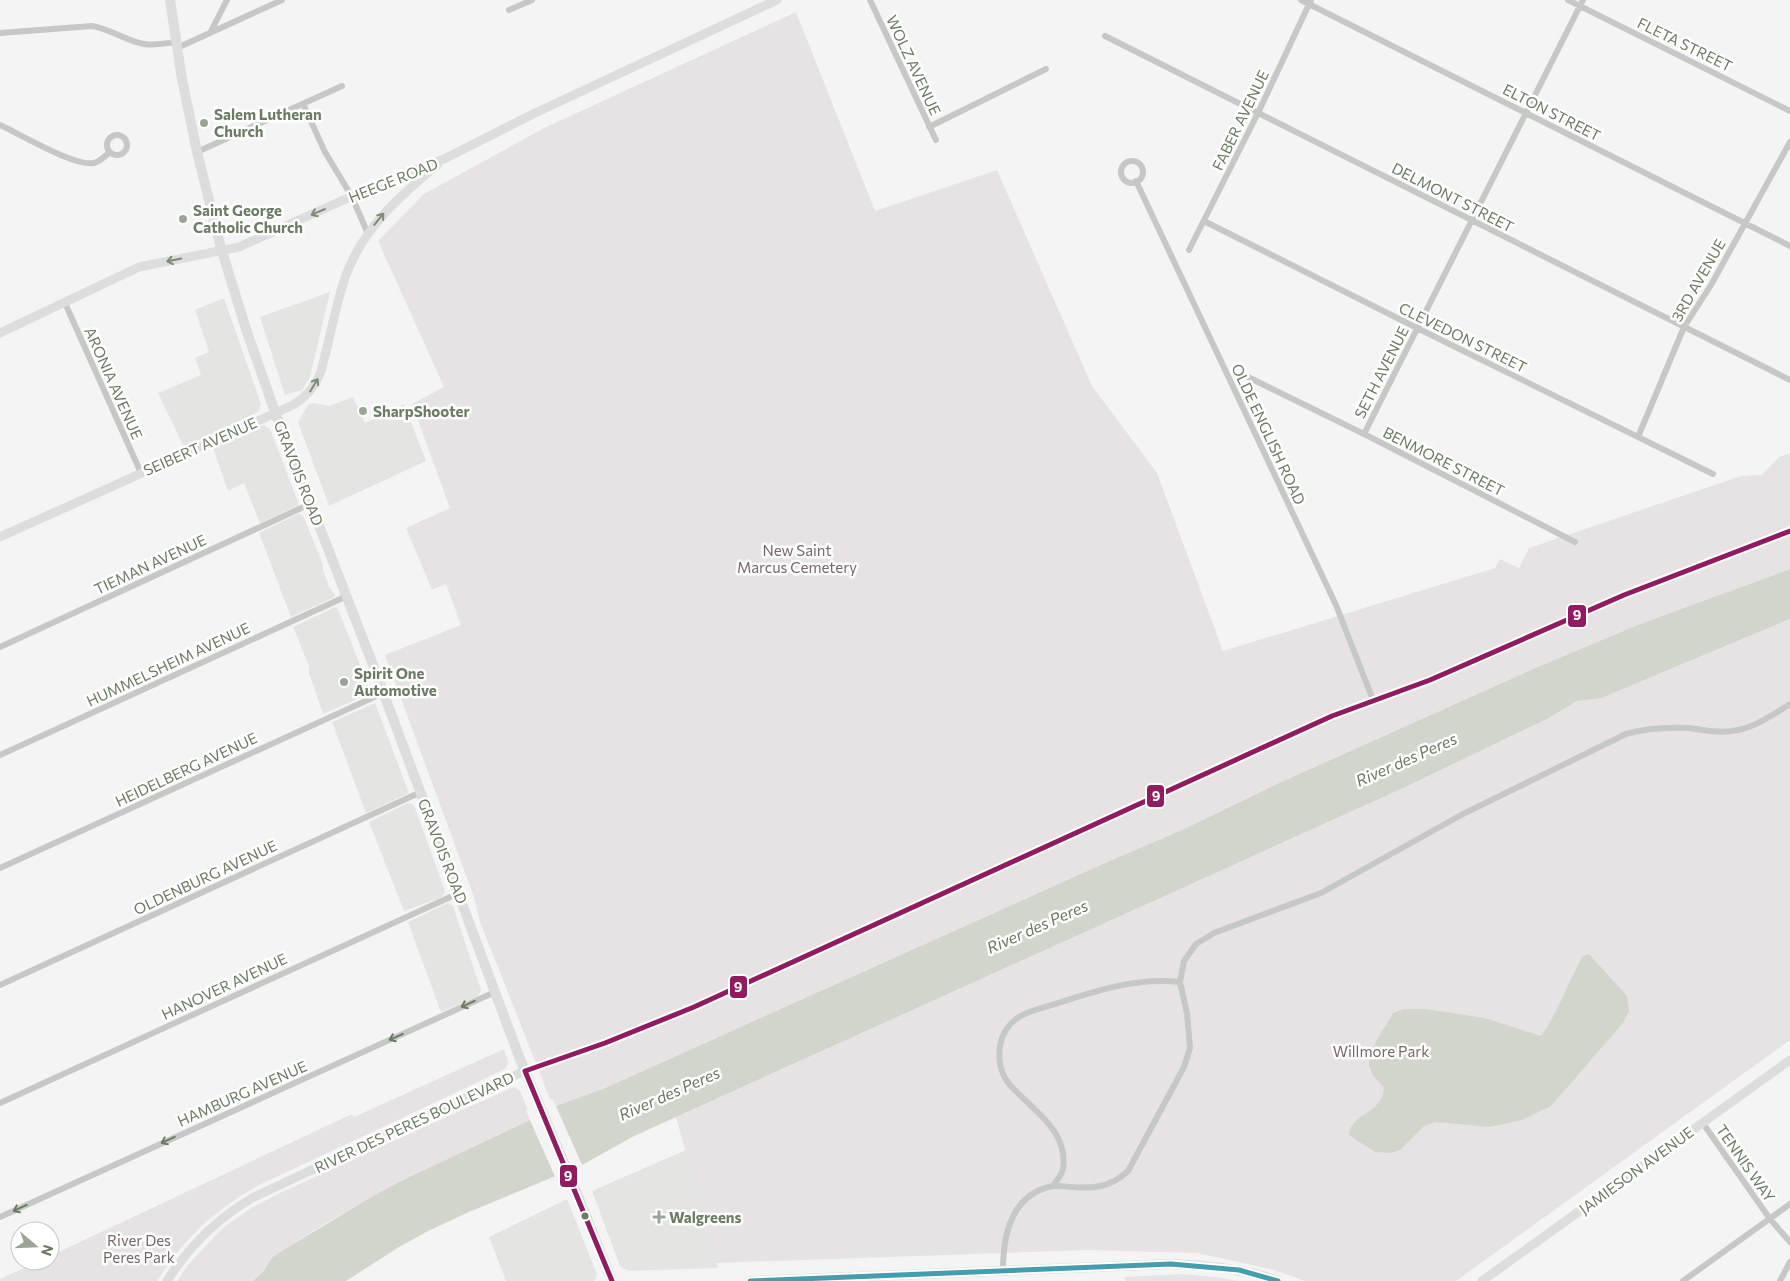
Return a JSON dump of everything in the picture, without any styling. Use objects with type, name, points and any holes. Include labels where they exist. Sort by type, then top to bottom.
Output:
[{"type":"main road","name":"GRAVOIS ROAD","points":[[170,0],[197,152],[222,251],[246,329],[275,412],[347,596],[525,1071],[572,1180],[612,1281]]},
{"type":"main road","name":"HEEGE ROAD","points":[[0,332],[139,267],[239,247],[404,174],[444,160],[533,114],[772,1]]},
{"type":"main road","name":"SEIBERT AVENUE","points":[[0,537],[301,400],[316,383],[346,275],[368,234],[380,217],[403,193],[444,160]]},
{"type":"main road","name":"RIVER DES PERES BOULEVARD","points":[[167,1281],[186,1254],[206,1232],[252,1198],[466,1097],[525,1071],[605,1043],[702,1004],[1321,721],[1445,674],[1555,624],[1658,581],[1790,531]]},
{"type":"main road","name":"JAMIESON AVENUE","points":[[1482,1281],[1790,1060]]},
{"type":"main road","points":[[750,1281],[982,1276],[1003,1270],[1171,1264],[1220,1267],[1278,1281]]},
{"type":"street","points":[[210,33],[227,0]]},
{"type":"street","points":[[0,33],[92,26],[103,28],[142,44],[177,45],[210,33],[282,0]]},
{"type":"street","points":[[509,10],[532,0]]},
{"type":"street","name":"WOLZ AVENUE","points":[[870,0],[936,140]]},
{"type":"street","name":"ELTON STREET","points":[[1302,0],[1310,2],[1790,246]]},
{"type":"street","name":"FLETA STREET","points":[[1568,0],[1582,3],[1790,111]]},
{"type":"street","name":"FABER AVENUE","points":[[1189,250],[1258,113],[1310,2]]},
{"type":"street","name":"SETH AVENUE","points":[[1364,434],[1582,3]]},
{"type":"street","name":"DELMONT STREET","points":[[1105,36],[1790,380]]},
{"type":"street","points":[[929,127],[1046,69]]},
{"type":"street","points":[[197,152],[342,86]]},
{"type":"street","points":[[303,104],[325,152],[352,197],[368,234]]},
{"type":"street","points":[[0,125],[82,164],[94,163],[110,152]]},
{"type":"street","name":"3RD AVENUE","points":[[1638,437],[1684,327],[1711,285],[1790,142]]},
{"type":"street","name":"OLDE ENGLISH ROAD","points":[[1136,181],[1336,605],[1373,700]]},
{"type":"street","name":"CLEVEDON STREET","points":[[1204,220],[1712,474]]},
{"type":"street","name":"ARONIA AVENUE","points":[[65,303],[141,472]]},
{"type":"street","name":"BENMORE STREET","points":[[1248,377],[1575,542]]},
{"type":"street","name":"TIEMAN AVENUE","points":[[0,647],[310,504]]},
{"type":"street","name":"HUMMELSHEIM AVENUE","points":[[0,755],[347,596]]},
{"type":"street","name":"HEIDELBERG AVENUE","points":[[0,868],[383,693]]},
{"type":"street","points":[[1003,1270],[1003,1257],[1008,1227],[1016,1209],[1029,1195],[1054,1186],[1094,1189],[1114,1182],[1128,1171],[1180,1076],[1190,1048],[1187,1013],[1180,982],[1184,961],[1196,944],[1214,933],[1321,894],[1463,814],[1611,740],[1626,734],[1653,728],[1688,728],[1710,732],[1738,730],[1753,725],[1790,704]]},
{"type":"street","name":"OLDENBURG AVENUE","points":[[0,985],[421,792]]},
{"type":"street","name":"HANOVER AVENUE","points":[[0,1103],[459,893]]},
{"type":"street","points":[[1054,1186],[1063,1170],[1062,1150],[1052,1127],[1010,1085],[1002,1073],[999,1059],[1000,1047],[1006,1029],[1020,1016],[1114,986],[1169,981],[1180,982]]},
{"type":"street","name":"HAMBURG AVENUE","points":[[0,1217],[495,992]]},
{"type":"street","name":"TENNIS WAY","points":[[1702,1122],[1770,1219],[1790,1242]]},
{"type":"street","points":[[1683,1281],[1790,1204]]},
{"type":"street","points":[[1780,1281],[1790,1262]]},
{"type":"shaded area","points":[[330,292],[310,377],[302,390],[285,395],[260,317]]},
{"type":"shaded area","points":[[224,298],[261,404],[260,408],[258,412],[184,447],[158,393],[201,375],[195,358],[209,352],[195,310]]},
{"type":"shaded area","points":[[353,397],[365,423],[404,404],[426,461],[329,506],[298,422],[308,405],[314,403],[329,406]]},
{"type":"shaded area","points":[[264,425],[270,429],[298,506],[260,523],[244,483],[228,491],[212,445]]},
{"type":"shaded area","points":[[298,514],[304,518],[323,564],[323,570],[329,587],[335,595],[333,598],[291,617],[259,533]]},
{"type":"shaded area","points":[[335,607],[338,609],[370,690],[369,694],[323,714],[309,673],[309,666],[293,627]]},
{"type":"shaded area","points":[[375,703],[409,793],[366,813],[332,722]]},
{"type":"shaded area","points":[[408,803],[414,805],[445,891],[442,897],[404,911],[369,822]]},
{"type":"shaded area","points":[[448,903],[453,906],[481,990],[478,996],[441,1012],[408,922]]},
{"type":"shaded area","points":[[686,1150],[718,1268],[629,1271],[624,1269],[620,1266],[592,1191]]},
{"type":"shaded area","points":[[567,1199],[597,1274],[596,1279],[593,1281],[506,1281],[489,1237]]},
{"type":"green space","name":"New Saint Marcus Cemetery","points":[[796,12],[875,211],[997,170],[1092,386],[1157,473],[1223,651],[1495,568],[1500,559],[1519,568],[1529,548],[1741,476],[1762,475],[1779,457],[1790,453],[1790,569],[1640,624],[1533,669],[1279,783],[1184,829],[605,1088],[556,1106],[552,1099],[550,1099],[480,922],[474,897],[385,655],[461,625],[446,584],[432,590],[406,528],[450,508],[412,404],[444,387],[378,241],[424,194],[544,128]]},
{"type":"green space","name":"Willmore Park","points":[[1790,619],[1790,1040],[1456,1281],[1305,1281],[1274,1270],[1197,1253],[1088,1250],[716,1263],[676,1117],[1399,790],[1549,718],[1577,701],[1661,673]]},
{"type":"green space","name":"River Des Peres Park","points":[[504,1049],[508,1062],[505,1069],[259,1185],[228,1205],[214,1215],[190,1238],[157,1281],[0,1281],[0,1279],[17,1271],[60,1271],[60,1251],[352,1114],[354,1117]]},
{"type":"green space","name":"River Des Peres Park","points":[[514,1087],[520,1091],[530,1120],[401,1181],[326,1223],[280,1252],[253,1281],[177,1281],[188,1265],[223,1228],[251,1208],[406,1135]]},
{"type":"green space","points":[[1182,1274],[1238,1281],[1126,1281],[1124,1277]]},
{"type":"water","name":"River des Peres","points":[[1790,569],[1790,619],[1601,698],[1577,701],[1549,718],[1399,790],[634,1136],[582,1165],[428,1231],[346,1281],[253,1281],[263,1272],[272,1258],[280,1252],[368,1199],[401,1181],[556,1106],[605,1088],[1184,829],[1279,783],[1533,669],[1640,624]]},
{"type":"water","points":[[1589,954],[1627,996],[1629,1011],[1623,1023],[1551,1106],[1522,1120],[1489,1127],[1436,1122],[1424,1126],[1400,1150],[1390,1153],[1375,1152],[1349,1135],[1351,1127],[1355,1122],[1373,1108],[1382,1096],[1384,1087],[1370,1071],[1369,1064],[1375,1045],[1393,1013],[1404,1009],[1426,1009],[1485,1018],[1541,1036],[1553,1017],[1583,956]]},
{"type":"pier","points":[[555,1104],[583,1167],[556,1179],[529,1118]]},
{"type":"transit line","name":"9","points":[[525,1071],[605,1043],[694,1007],[1332,716],[1430,680],[1624,595],[1790,531]]},
{"type":"transit line","name":"9","points":[[525,1071],[612,1281]]},
{"type":"transit line","points":[[750,1281],[1171,1264],[1239,1270],[1278,1281]]},
{"type":"place","name":"Salem Lutheran Church","points":[[204,123]]},
{"type":"place","name":"Saint George Catholic Church","points":[[183,219]]},
{"type":"place","name":"SharpShooter","points":[[363,411]]},
{"type":"place","name":"Spirit One Automotive","points":[[344,682]]},
{"type":"place","name":"Walgreens","points":[[659,1217]]}]
